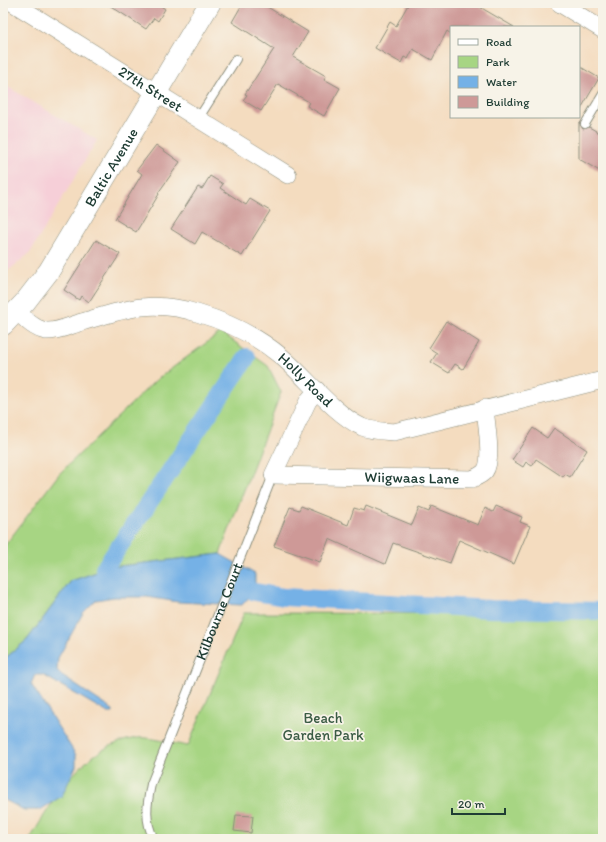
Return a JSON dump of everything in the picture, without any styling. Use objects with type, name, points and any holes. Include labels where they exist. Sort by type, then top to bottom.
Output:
[{"type":"street","name":"27th Street","points":[[13,3],[288,175]]},
{"type":"street","name":"Baltic Avenue","points":[[10,318],[48,271],[210,3]]},
{"type":"street","points":[[559,3],[603,30]]},
{"type":"street","name":"Holly Road","points":[[10,318],[49,331],[144,305],[165,306],[196,312],[226,322],[258,339],[282,357],[348,418],[362,427],[378,431],[394,432],[485,408],[603,380]]},
{"type":"street","name":"Kilbourne Court","points":[[273,474],[308,401],[317,390]]},
{"type":"street","name":"Wiigwaas Lane","points":[[273,474],[472,479],[479,477],[485,471],[489,462],[485,408]]},
{"type":"lane","points":[[198,119],[236,59]]},
{"type":"lane","points":[[585,124],[603,94]]},
{"type":"lane","name":"Kilbourne Court","points":[[154,839],[148,829],[146,806],[151,784],[273,474]]},
{"type":"shaded area","points":[[3,84],[97,140],[30,253],[3,275]]},
{"type":"green space","points":[[221,332],[268,366],[281,392],[220,554],[111,567],[71,581],[27,640],[3,660],[3,548],[59,474],[156,380]]},
{"type":"green space","name":"Beach Garden Park","points":[[244,613],[603,614],[603,839],[30,839],[50,806],[73,775],[86,762],[101,751],[118,743],[137,738],[155,739],[188,746]]},
{"type":"water","points":[[220,554],[255,574],[255,591],[242,605],[178,602],[147,597],[114,597],[96,600],[83,613],[58,658],[57,670],[62,676],[113,710],[113,713],[108,713],[43,675],[35,675],[31,684],[76,755],[76,766],[62,796],[40,810],[24,810],[3,799],[3,660],[27,640],[71,581],[111,567]]},
{"type":"building","points":[[106,3],[163,3],[161,6],[165,9],[158,21],[154,18],[146,29]]},
{"type":"building","points":[[243,3],[261,3],[308,32],[293,57],[326,76],[324,79],[340,88],[324,116],[307,106],[309,102],[278,84],[261,111],[243,100],[247,95],[245,94],[274,49],[232,22]]},
{"type":"building","points":[[409,3],[473,3],[512,26],[450,26],[450,33],[447,31],[432,60],[413,49],[408,59],[404,57],[401,63],[375,48],[390,22],[396,26]]},
{"type":"building","points":[[580,67],[599,78],[580,110]]},
{"type":"building","points":[[579,122],[583,129],[589,127],[603,135],[603,173],[579,159]]},
{"type":"building","points":[[156,145],[180,162],[158,193],[159,194],[136,232],[115,219],[142,174],[137,170]]},
{"type":"building","points":[[210,176],[223,184],[220,188],[246,205],[250,199],[270,211],[242,256],[202,232],[195,244],[171,229],[198,187],[202,189]]},
{"type":"building","points":[[96,240],[120,254],[89,302],[81,296],[79,300],[64,290]]},
{"type":"building","points":[[446,321],[479,342],[463,369],[455,364],[449,373],[431,362],[437,353],[429,348]]},
{"type":"building","points":[[533,428],[547,438],[554,428],[587,450],[570,477],[565,474],[563,477],[536,459],[532,466],[526,462],[523,467],[512,460]]},
{"type":"building","points":[[301,506],[348,525],[354,508],[364,511],[366,506],[412,525],[419,508],[429,512],[431,506],[478,525],[485,508],[493,512],[496,506],[522,517],[520,522],[530,526],[514,564],[459,540],[450,563],[393,543],[385,564],[329,539],[320,562],[274,546],[290,507],[299,510]]},
{"type":"building","points":[[236,815],[253,816],[251,833],[234,831]]},
{"type":"waterway","points":[[104,569],[247,357]]},
{"type":"waterway","points":[[255,592],[284,597],[491,609],[603,611]]}]
